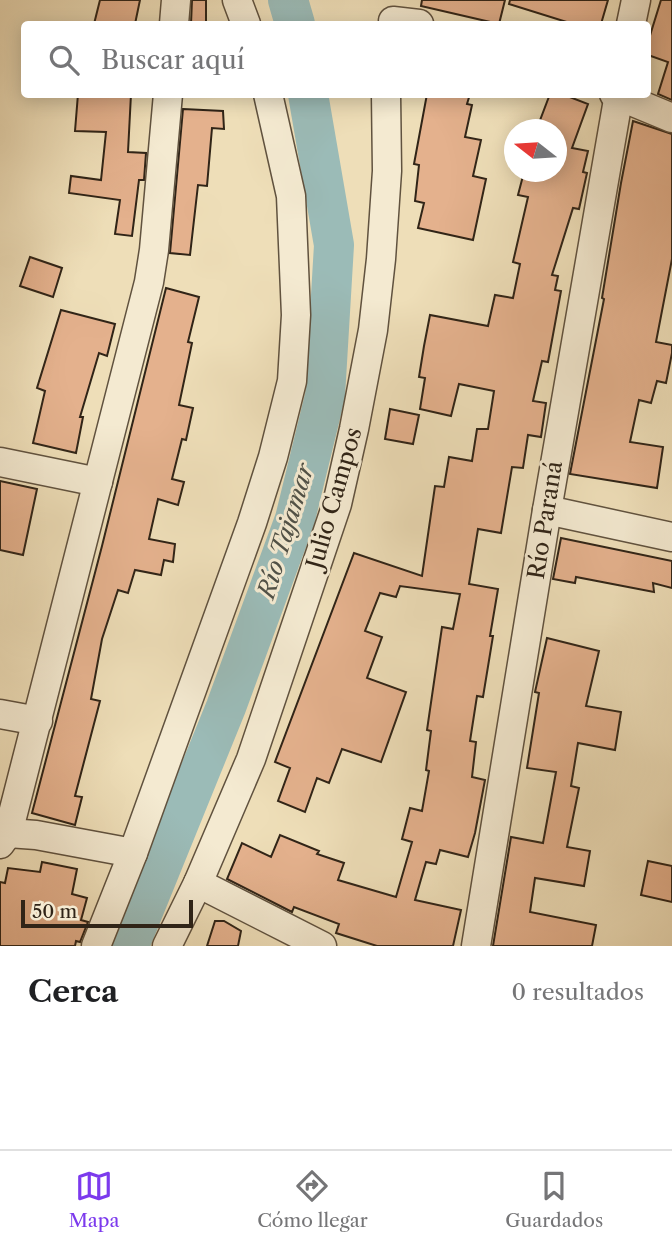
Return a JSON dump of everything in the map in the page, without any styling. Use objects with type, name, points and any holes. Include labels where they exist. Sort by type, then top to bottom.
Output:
[{"type":"street","points":[[174,21],[176,0]]},
{"type":"street","points":[[237,0],[245,21]]},
{"type":"street","points":[[632,21],[636,0]]},
{"type":"street","points":[[133,853],[36,835],[4,838],[38,721],[149,282],[168,98]]},
{"type":"street","points":[[96,946],[133,853],[252,523],[273,457],[292,381],[296,315],[291,195],[269,98]]},
{"type":"street","name":"Julio Campos","points":[[167,946],[198,883],[251,759],[340,491],[374,318],[381,260],[387,171],[386,98]]},
{"type":"street","name":"Río Paraná","points":[[476,946],[616,98]]},
{"type":"street","points":[[624,98],[672,118]]},
{"type":"street","points":[[0,462],[98,482]]},
{"type":"street","points":[[547,510],[672,537]]},
{"type":"street","points":[[0,714],[38,721]]},
{"type":"street","points":[[198,883],[322,946]]},
{"type":"building","points":[[100,0],[140,0],[136,21],[95,21]]},
{"type":"building","points":[[192,0],[206,0],[206,21],[191,21]]},
{"type":"building","points":[[422,0],[505,0],[500,21],[486,21],[421,6]]},
{"type":"building","points":[[510,0],[608,0],[602,21],[563,21],[509,4]]},
{"type":"building","points":[[661,0],[672,0],[672,100],[658,94],[668,62],[651,56],[651,32]]},
{"type":"building","points":[[78,98],[131,98],[128,152],[146,153],[144,180],[139,180],[132,236],[115,234],[120,200],[69,193],[71,176],[101,180],[106,132],[75,131]]},
{"type":"building","points":[[426,98],[469,98],[467,104],[472,105],[465,137],[481,140],[473,176],[486,179],[473,240],[418,228],[424,203],[415,201],[419,165],[414,164]]},
{"type":"building","points":[[548,98],[572,98],[588,104],[572,148],[588,151],[583,172],[587,173],[579,209],[573,208],[552,275],[558,276],[555,290],[561,291],[548,362],[542,361],[533,401],[546,403],[541,437],[528,435],[523,468],[512,467],[501,533],[478,529],[469,584],[498,589],[483,697],[477,696],[470,741],[476,742],[472,777],[485,780],[475,833],[468,857],[440,850],[436,864],[426,862],[415,900],[461,910],[453,946],[377,946],[336,933],[339,924],[294,907],[292,912],[227,879],[242,843],[271,857],[280,835],[319,851],[317,854],[344,863],[338,880],[396,897],[412,842],[402,839],[410,808],[422,811],[429,771],[426,770],[431,731],[427,730],[442,627],[453,629],[460,594],[400,586],[396,597],[380,593],[365,631],[382,637],[367,678],[406,692],[381,762],[342,749],[329,783],[317,778],[305,812],[278,801],[290,768],[275,762],[354,553],[422,576],[435,486],[444,487],[449,457],[472,461],[477,429],[488,429],[494,391],[459,384],[451,416],[420,409],[425,378],[419,377],[430,315],[488,326],[495,295],[513,298],[520,264],[513,262],[528,197],[518,195],[521,182],[567,182],[567,119],[541,119]]},
{"type":"building","points":[[183,109],[223,111],[224,129],[212,128],[207,186],[198,185],[190,255],[170,253]]},
{"type":"building","points":[[633,121],[672,134],[672,259],[656,342],[672,345],[672,353],[666,383],[657,381],[651,403],[639,400],[630,442],[663,447],[657,488],[570,474],[604,299],[602,298]]},
{"type":"building","points":[[30,257],[62,268],[53,297],[20,286]]},
{"type":"building","points":[[166,288],[199,297],[188,342],[192,343],[179,405],[193,408],[186,440],[182,439],[172,479],[184,482],[178,505],[158,499],[149,539],[175,544],[173,562],[164,560],[161,575],[135,570],[128,593],[118,590],[102,639],[91,699],[100,701],[75,796],[82,797],[75,825],[32,813]]},
{"type":"building","points":[[61,310],[115,324],[107,356],[99,353],[80,417],[83,417],[76,453],[33,443],[45,391],[37,388]]},
{"type":"building","points":[[390,409],[419,415],[413,444],[385,439]]},
{"type":"building","points":[[0,481],[37,489],[23,555],[0,550]]},
{"type":"building","points":[[561,538],[672,561],[672,588],[653,583],[654,592],[576,577],[575,583],[553,579]]},
{"type":"building","points":[[547,638],[599,651],[586,706],[621,712],[615,750],[578,743],[571,786],[579,788],[567,847],[590,851],[584,886],[535,878],[530,912],[596,925],[592,946],[493,946],[511,837],[543,843],[556,772],[527,768],[539,693],[535,692]]},
{"type":"building","points":[[648,861],[672,866],[672,902],[641,895]]},
{"type":"building","points":[[42,862],[77,869],[72,894],[87,898],[81,920],[88,922],[80,942],[76,941],[75,946],[0,946],[0,882],[5,883],[8,868],[40,872]]},
{"type":"building","points":[[215,921],[224,921],[241,931],[238,946],[207,946]]},
{"type":"waterway","name":"Río Tajamar","points":[[288,0],[294,21]]},
{"type":"waterway","name":"Río Tajamar","points":[[129,946],[226,707],[295,519],[325,396],[334,245],[309,98]]}]
